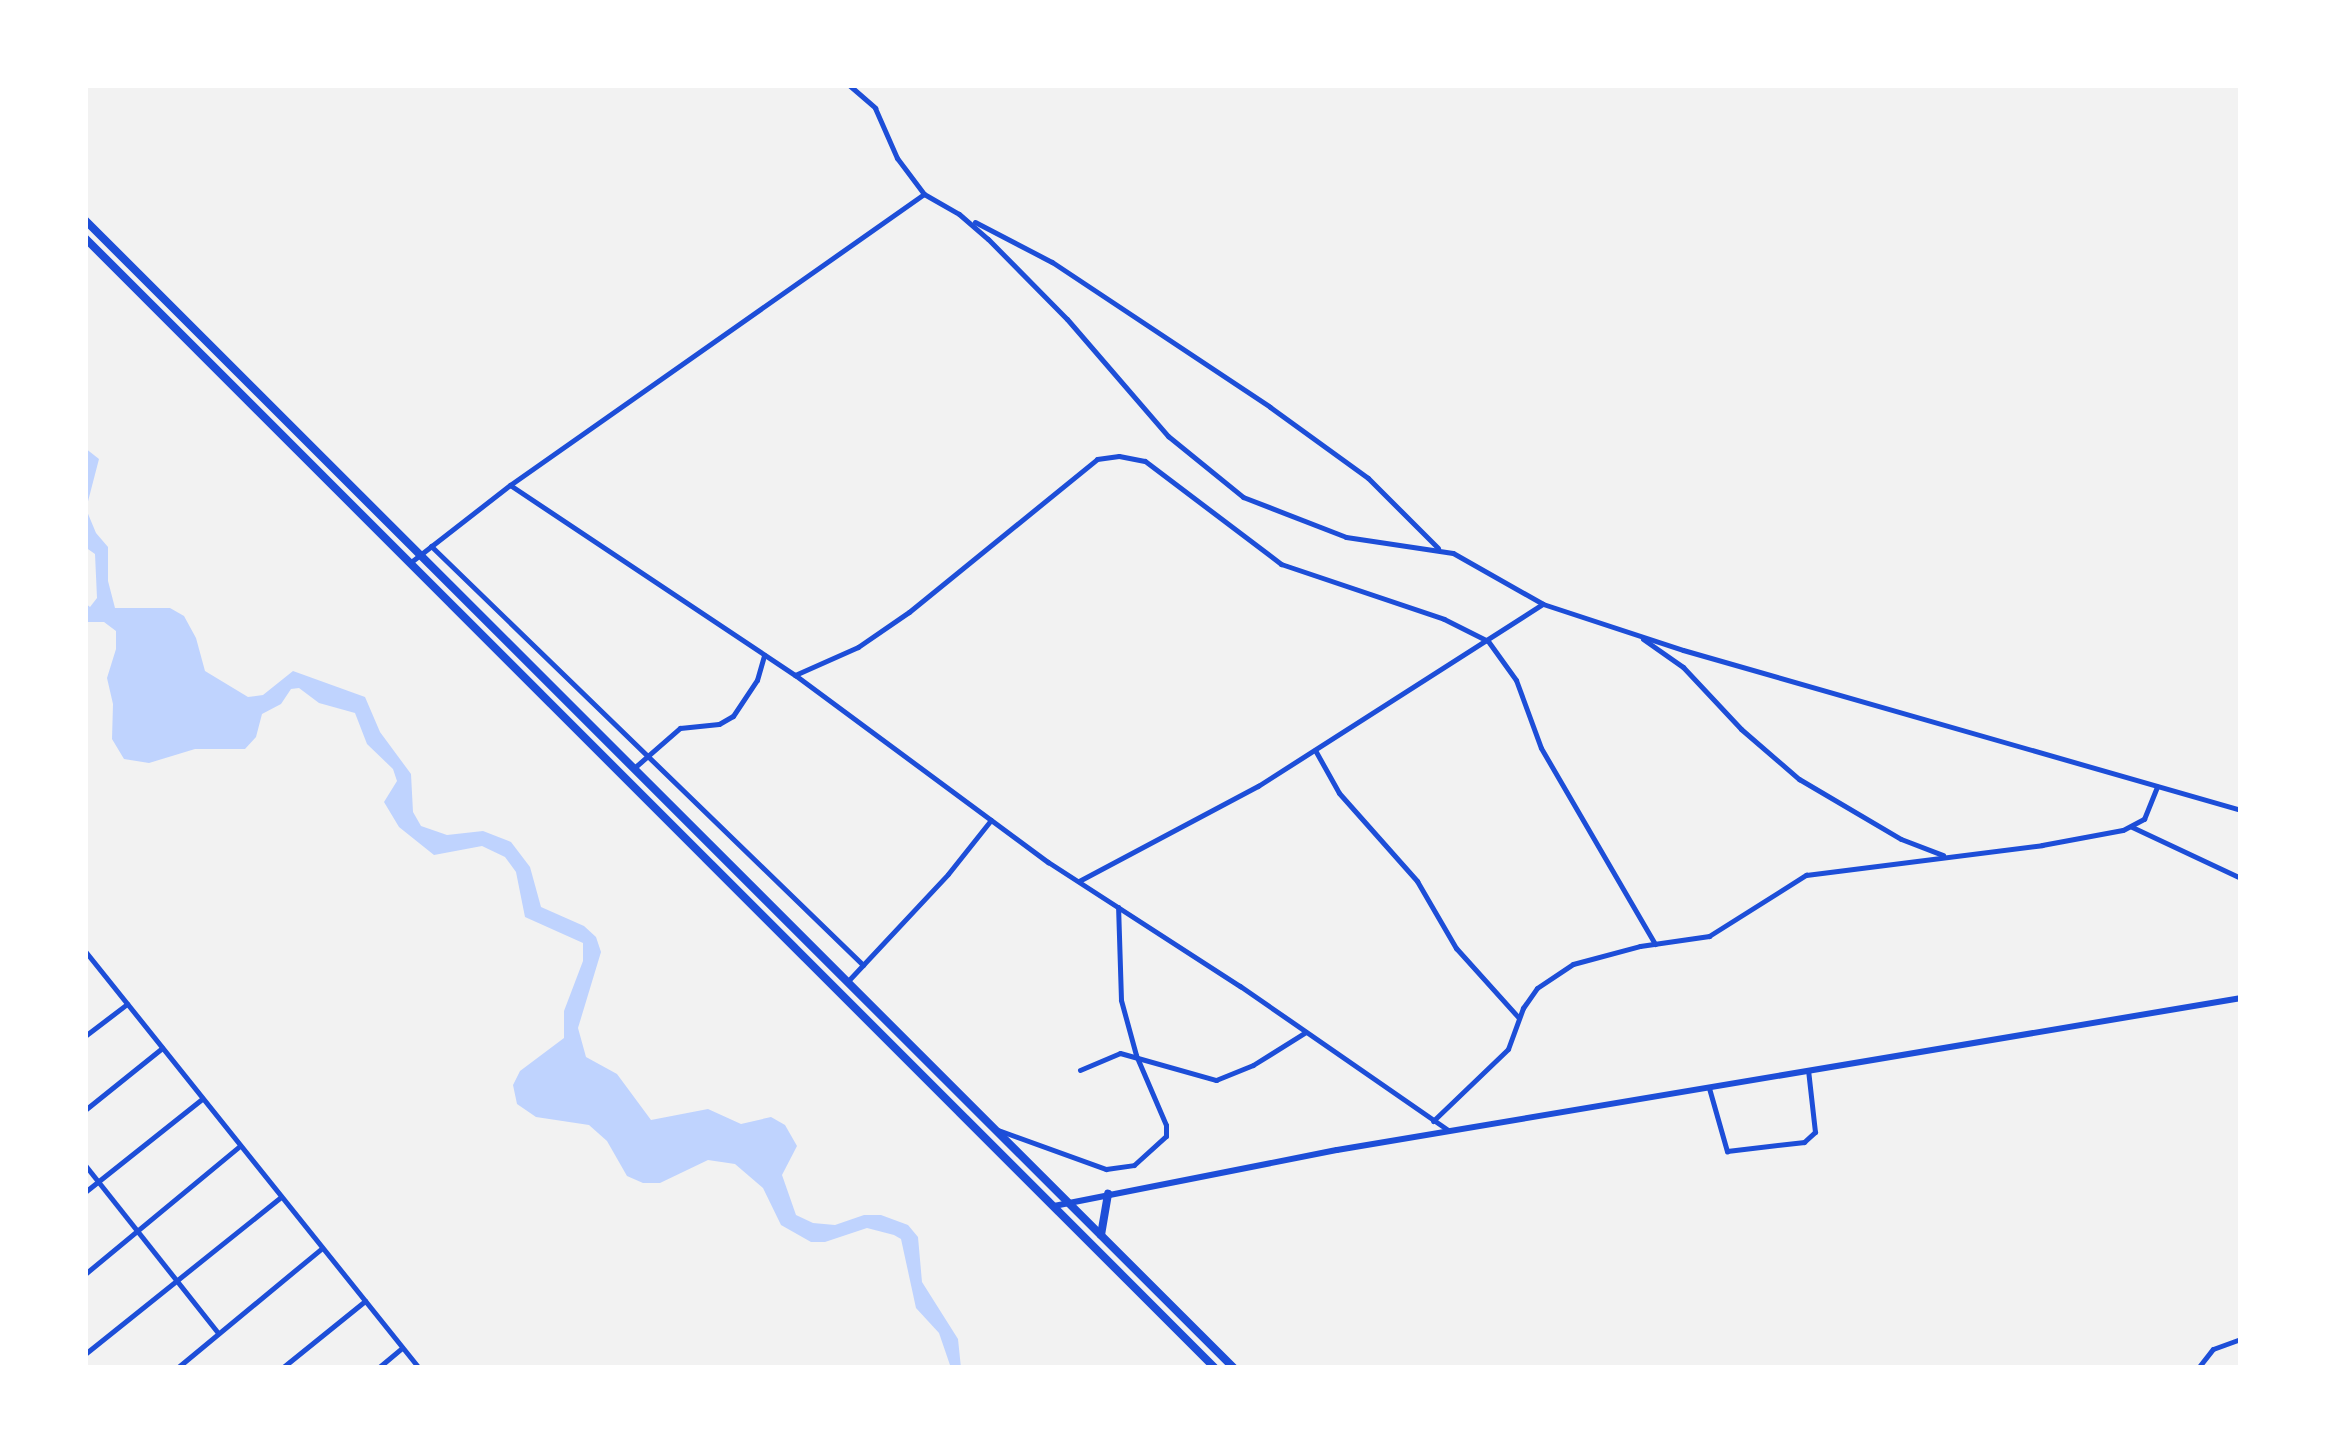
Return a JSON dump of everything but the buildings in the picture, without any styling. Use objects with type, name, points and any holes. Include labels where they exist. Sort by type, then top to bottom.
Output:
[{"type":"highway","points":[[85,220],[1234,1368]]},
{"type":"highway","points":[[85,238],[1215,1368]]},
{"type":"highway","points":[[1101,1235],[1108,1194]]},
{"type":"street","points":[[849,85],[875,108],[897,158],[924,194],[1052,262],[1270,406],[1368,478],[1439,549]]},
{"type":"street","points":[[410,563],[510,485],[924,194]]},
{"type":"street","points":[[959,214],[1066,319],[1168,436],[1244,496],[1346,537],[1439,549],[1468,558],[1543,604],[1638,636],[2241,810]]},
{"type":"street","points":[[795,675],[858,647],[895,622],[1088,465],[1108,456],[1156,466],[1281,564],[1444,619],[1488,641],[1508,666],[1548,760],[1654,944]]},
{"type":"street","points":[[510,485],[795,675],[991,820],[1451,1132]]},
{"type":"street","points":[[431,546],[863,964]]},
{"type":"street","points":[[1079,881],[1316,750],[1543,604]]},
{"type":"street","points":[[1638,636],[1683,668],[1764,752],[1798,779],[1901,839],[1946,856]]},
{"type":"street","points":[[634,768],[680,728],[719,724],[732,716],[756,680],[764,655]]},
{"type":"street","points":[[1316,750],[1339,794],[1417,881],[1456,948],[1519,1018]]},
{"type":"street","points":[[1433,1121],[1508,1049],[1519,1018],[1538,988],[1590,958],[1708,936],[1806,875],[2042,846],[2132,828],[2144,819],[2156,786]]},
{"type":"street","points":[[848,982],[948,874],[991,820]]},
{"type":"street","points":[[2132,828],[2241,878]]},
{"type":"street","points":[[996,1130],[1092,1166],[1121,1169],[1147,1157],[1167,1131],[1136,1056],[1121,1000],[1118,906]]},
{"type":"street","points":[[86,954],[419,1368]]},
{"type":"street","points":[[1054,1206],[1451,1132],[2241,998]]},
{"type":"street","points":[[85,1036],[127,1004]]},
{"type":"street","points":[[1080,1070],[1109,1055],[1136,1056],[1216,1080],[1253,1065],[1306,1032]]},
{"type":"street","points":[[85,1110],[162,1048]]},
{"type":"street","points":[[1708,1088],[1727,1151],[1804,1142],[1814,1132],[1808,1070]]},
{"type":"street","points":[[85,1192],[202,1099]]},
{"type":"street","points":[[85,1274],[240,1146]]},
{"type":"street","points":[[85,1165],[218,1333]]},
{"type":"street","points":[[85,1354],[281,1197]]},
{"type":"street","points":[[177,1368],[322,1249]]},
{"type":"street","points":[[282,1368],[365,1300]]},
{"type":"street","points":[[2198,1368],[2213,1350],[2241,1339]]},
{"type":"street","points":[[378,1368],[402,1348]]},
{"type":"water","points":[[85,448],[99,459],[86,509],[96,533],[108,547],[108,581],[115,608],[170,608],[184,616],[196,638],[205,671],[248,697],[263,695],[293,671],[365,697],[380,732],[411,774],[413,812],[421,826],[447,835],[483,831],[511,842],[530,867],[541,907],[584,926],[596,937],[601,952],[578,1028],[586,1057],[617,1074],[651,1120],[708,1109],[741,1124],[771,1117],[785,1125],[797,1146],[782,1175],[796,1215],[813,1223],[835,1225],[864,1215],[881,1215],[908,1225],[918,1237],[922,1282],[958,1339],[961,1368],[951,1368],[939,1333],[916,1308],[901,1239],[867,1228],[825,1242],[811,1242],[781,1225],[763,1188],[735,1164],[708,1160],[660,1183],[643,1183],[627,1176],[607,1141],[589,1125],[536,1117],[517,1104],[513,1085],[520,1071],[564,1038],[564,1011],[583,961],[583,943],[525,917],[516,872],[505,857],[482,846],[434,855],[399,827],[384,802],[397,781],[393,769],[367,744],[355,713],[319,703],[299,688],[291,689],[281,704],[262,714],[256,737],[245,749],[195,749],[149,763],[124,759],[112,739],[113,704],[107,678],[116,649],[116,631],[104,622],[85,622],[85,603],[90,607],[97,598],[95,554],[85,547]]}]
